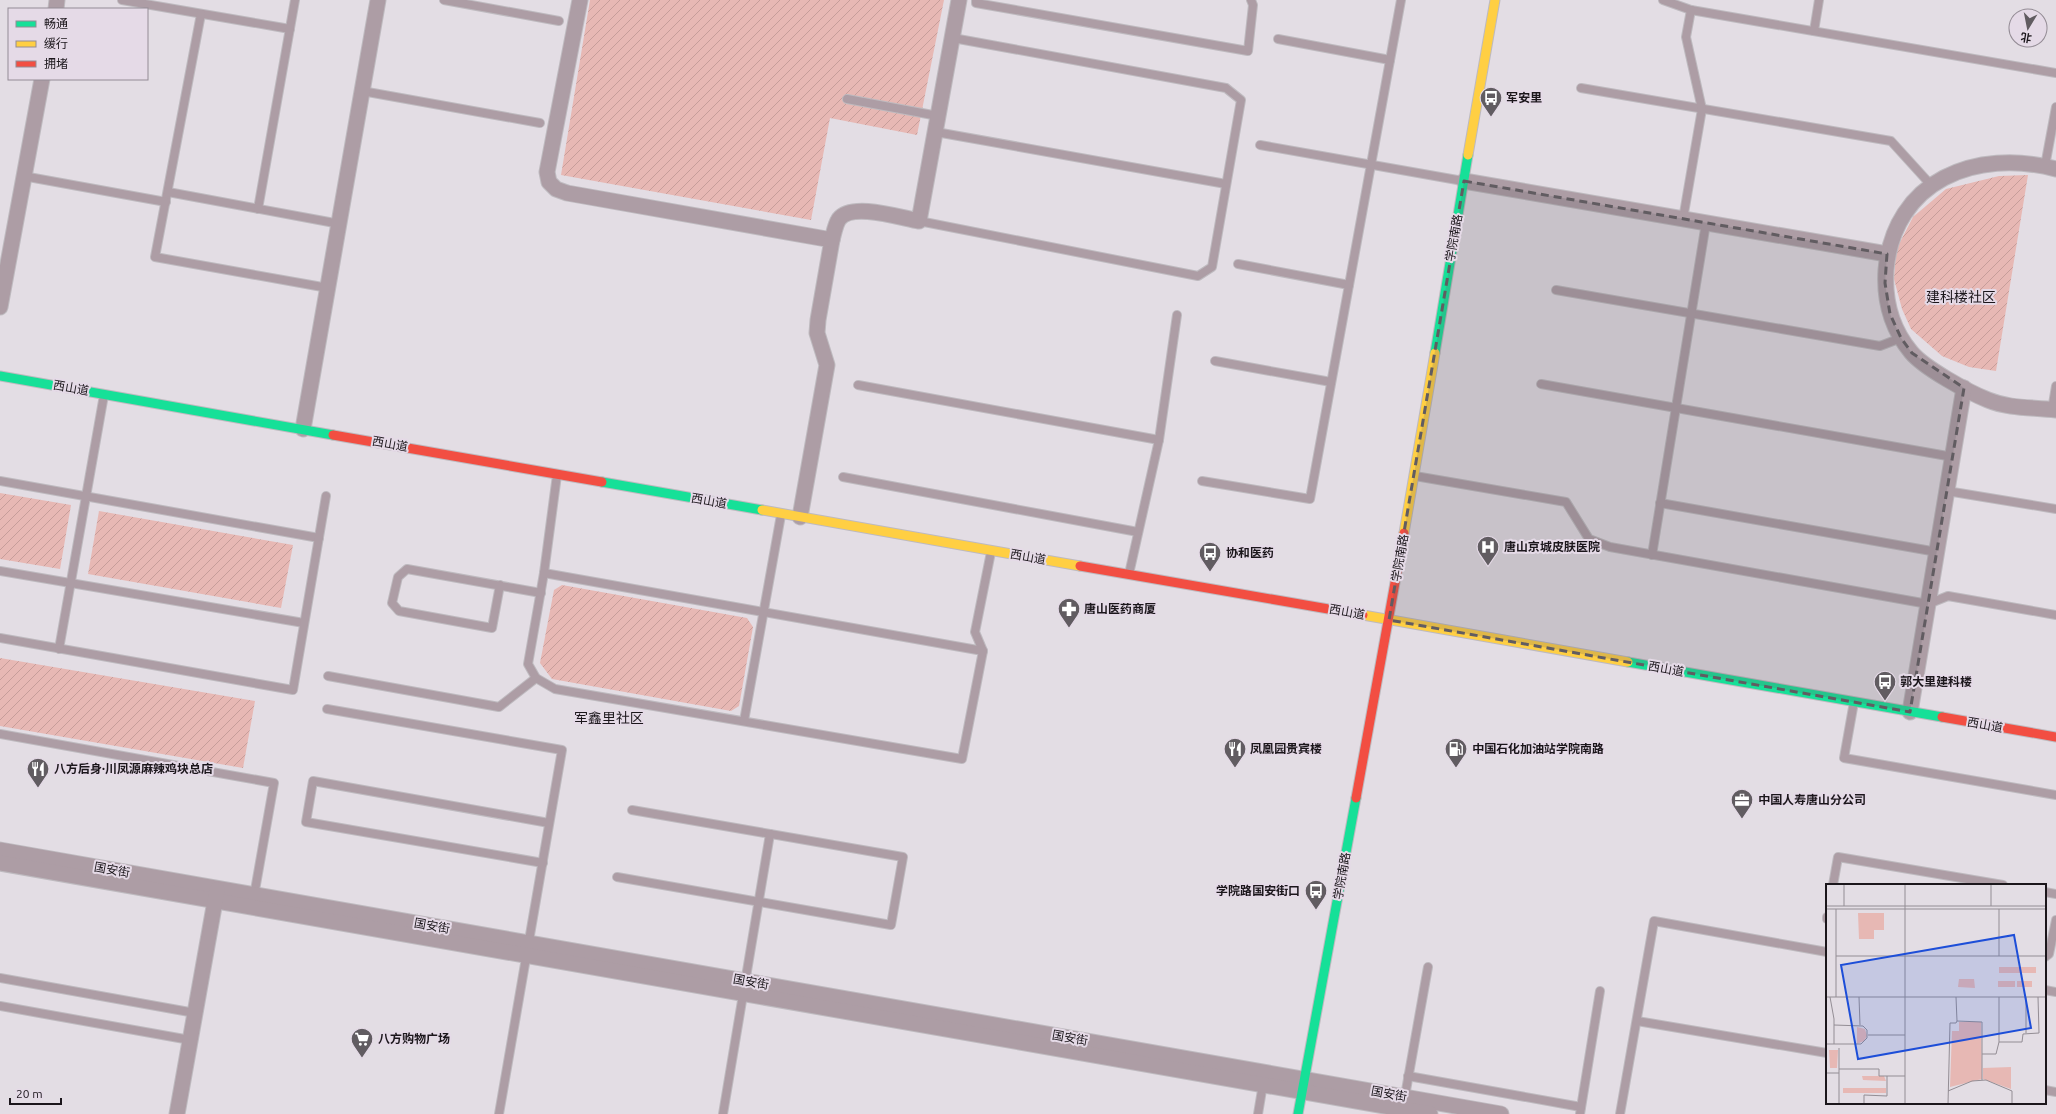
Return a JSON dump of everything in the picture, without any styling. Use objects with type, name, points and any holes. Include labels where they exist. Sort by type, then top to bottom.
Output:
[{"type":"street","points":[[303,429],[378,0]]},
{"type":"street","points":[[580,0],[547,172],[548,182],[556,189],[567,193],[832,240]]},
{"type":"street","points":[[800,517],[827,365],[817,333],[832,240],[840,218],[849,212],[861,210],[919,221],[959,0]]},
{"type":"street","name":"学院南路","points":[[1298,1114],[1389,620],[1496,0]]},
{"type":"street","points":[[0,307],[42,80]]},
{"type":"street","points":[[2050,167],[1992,163],[1951,173],[1931,185],[1915,200],[1900,220],[1891,239],[1887,254],[1885,283],[1890,314],[1902,338],[1912,353],[1931,368],[1964,388],[1988,400],[2018,408],[2054,410]]},
{"type":"street","points":[[1464,181],[1887,254]]},
{"type":"street","name":"西山道","points":[[0,376],[2056,737]]},
{"type":"street","points":[[1910,712],[1964,388]]},
{"type":"street","name":"国安街","points":[[0,850],[216,895]]},
{"type":"street","name":"国安街","points":[[0,863],[253,901],[528,949],[1263,1084],[1303,1085],[1405,1096],[1501,1114]]},
{"type":"street","points":[[177,1114],[216,895]]},
{"type":"street","name":"国安街","points":[[745,988],[1303,1085],[1430,1114]]},
{"type":"lane","points":[[122,0],[290,29]]},
{"type":"lane","points":[[258,208],[295,0]]},
{"type":"lane","points":[[444,0],[559,21]]},
{"type":"lane","points":[[976,0],[976,3],[1248,50],[1254,5],[1251,0]]},
{"type":"lane","points":[[1202,481],[1310,499],[1401,0]]},
{"type":"lane","points":[[1663,0],[1691,10],[2056,73]]},
{"type":"lane","points":[[1814,31],[1819,0]]},
{"type":"lane","points":[[1683,219],[1702,108],[1686,37],[1691,10]]},
{"type":"lane","points":[[201,14],[155,257],[328,288]]},
{"type":"lane","points":[[919,221],[1198,276],[1212,267],[1241,100],[1226,88],[953,38]]},
{"type":"lane","points":[[1278,39],[1390,60]]},
{"type":"lane","points":[[1581,88],[1891,141],[1931,185]]},
{"type":"lane","points":[[362,91],[540,123]]},
{"type":"lane","points":[[847,100],[938,116]]},
{"type":"lane","points":[[2050,167],[2056,107]]},
{"type":"lane","points":[[936,132],[1226,184]]},
{"type":"lane","points":[[1260,145],[1464,181]]},
{"type":"lane","points":[[23,176],[166,202]]},
{"type":"lane","points":[[168,192],[340,224]]},
{"type":"lane","points":[[1652,555],[1706,223]]},
{"type":"lane","points":[[1238,264],[1349,284]]},
{"type":"lane","points":[[1556,290],[1880,346],[1902,338]]},
{"type":"lane","points":[[1129,574],[1159,440],[1177,315]]},
{"type":"lane","points":[[1215,360],[1331,382]]},
{"type":"lane","points":[[1541,384],[1953,457]]},
{"type":"lane","points":[[858,385],[1159,440]]},
{"type":"lane","points":[[2054,410],[2056,386]]},
{"type":"lane","points":[[59,649],[104,394]]},
{"type":"lane","points":[[557,474],[541,593],[528,664],[536,678],[555,689],[962,759],[983,651],[975,632],[992,551]]},
{"type":"lane","points":[[1414,476],[1566,502],[1589,539],[1610,547],[1928,604],[1948,596],[2056,615]]},
{"type":"lane","points":[[843,477],[1138,532]]},
{"type":"lane","points":[[0,481],[319,538]]},
{"type":"lane","points":[[1947,491],[2056,509]]},
{"type":"lane","points":[[0,638],[293,690],[326,496]]},
{"type":"lane","points":[[1660,503],[1937,552]]},
{"type":"lane","points":[[744,721],[781,513]]},
{"type":"lane","points":[[500,585],[492,628],[399,611],[392,602],[398,576],[407,569],[500,585],[541,593]]},
{"type":"lane","points":[[0,571],[304,623]]},
{"type":"lane","points":[[544,573],[983,651]]},
{"type":"lane","points":[[328,676],[499,707],[536,678]]},
{"type":"lane","points":[[1854,702],[1844,758],[2056,795]]},
{"type":"lane","points":[[327,710],[562,750],[499,1114]]},
{"type":"lane","points":[[0,734],[274,783],[253,901]]},
{"type":"lane","points":[[542,863],[306,822],[312,781],[550,823]]},
{"type":"lane","points":[[617,877],[891,925],[903,857],[632,810]]},
{"type":"lane","points":[[723,1114],[770,834]]},
{"type":"lane","points":[[1833,884],[1838,857],[1997,884]]},
{"type":"lane","points":[[2046,892],[2056,894]]},
{"type":"lane","points":[[2046,956],[2050,954],[2056,920]]},
{"type":"lane","points":[[1620,1114],[1654,922],[1826,952]]},
{"type":"lane","points":[[1405,1096],[1428,967]]},
{"type":"lane","points":[[0,978],[195,1013]]},
{"type":"lane","points":[[2046,990],[2056,992]]},
{"type":"lane","points":[[1408,1076],[1580,1111],[1600,991]]},
{"type":"lane","points":[[0,1006],[190,1040]]},
{"type":"lane","points":[[1637,1021],[1826,1053]]},
{"type":"lane","points":[[1258,1114],[1263,1084]]},
{"type":"lane","points":[[2046,1090],[2056,1092]]},
{"type":"highlighted area","points":[[1464,181],[1887,254],[1885,283],[1890,314],[1901,338],[1912,353],[1964,388],[1910,712],[1389,620]]},
{"type":"shaded area","points":[[590,0],[944,0],[917,135],[830,118],[811,220],[561,175]]},
{"type":"shaded area","points":[[2028,175],[1996,371],[1969,367],[1942,356],[1911,329],[1902,309],[1894,279],[1896,250],[1913,217],[1946,189],[1999,176]]},
{"type":"shaded area","points":[[0,493],[71,505],[60,569],[0,559]]},
{"type":"shaded area","points":[[99,511],[293,545],[281,608],[88,574]]},
{"type":"shaded area","points":[[562,585],[747,618],[753,627],[739,706],[731,711],[552,679],[540,663],[554,590]]},
{"type":"shaded area","points":[[0,658],[255,701],[243,768],[0,726]]},
{"type":"traffic: fast","points":[[1435,353],[1468,155]]},
{"type":"traffic: fast","points":[[0,376],[333,435]]},
{"type":"traffic: fast","points":[[602,482],[762,510]]},
{"type":"traffic: fast","points":[[1628,662],[1942,717]]},
{"type":"traffic: fast","points":[[1298,1114],[1356,798]]},
{"type":"traffic: slow","points":[[1468,155],[1495,0]]},
{"type":"traffic: slow","points":[[1404,533],[1435,353]]},
{"type":"traffic: slow","points":[[762,510],[1080,566]]},
{"type":"traffic: slow","points":[[1363,615],[1628,662]]},
{"type":"traffic: jam","points":[[333,435],[602,482]]},
{"type":"traffic: jam","points":[[1356,798],[1404,533]]},
{"type":"traffic: jam","points":[[1080,566],[1363,615]]},
{"type":"traffic: jam","points":[[1942,717],[2056,737]]},
{"type":"place","name":"军安里","points":[[1491,118]]},
{"type":"place","name":"唐山京城皮肤医院","points":[[1488,566]]},
{"type":"place","name":"协和医药","points":[[1210,572]]},
{"type":"place","name":"唐山医药商厦","points":[[1069,628]]},
{"type":"place","name":"郭大里建科楼","points":[[1885,702]]},
{"type":"place","name":"凤凰园贵宾楼","points":[[1235,768]]},
{"type":"place","name":"中国石化加油站学院南路","points":[[1456,768]]},
{"type":"place","name":"八方后身·川凤源麻辣鸡块总店","points":[[38,788]]},
{"type":"place","name":"中国人寿唐山分公司","points":[[1742,820]]},
{"type":"place","name":"学院路国安街口","points":[[1316,910]]},
{"type":"place","name":"八方购物广场","points":[[362,1058]]},
{"type":"district","name":"建科楼社区","points":[[1961,297]]},
{"type":"district","name":"军鑫里社区","points":[[609,718]]}]
